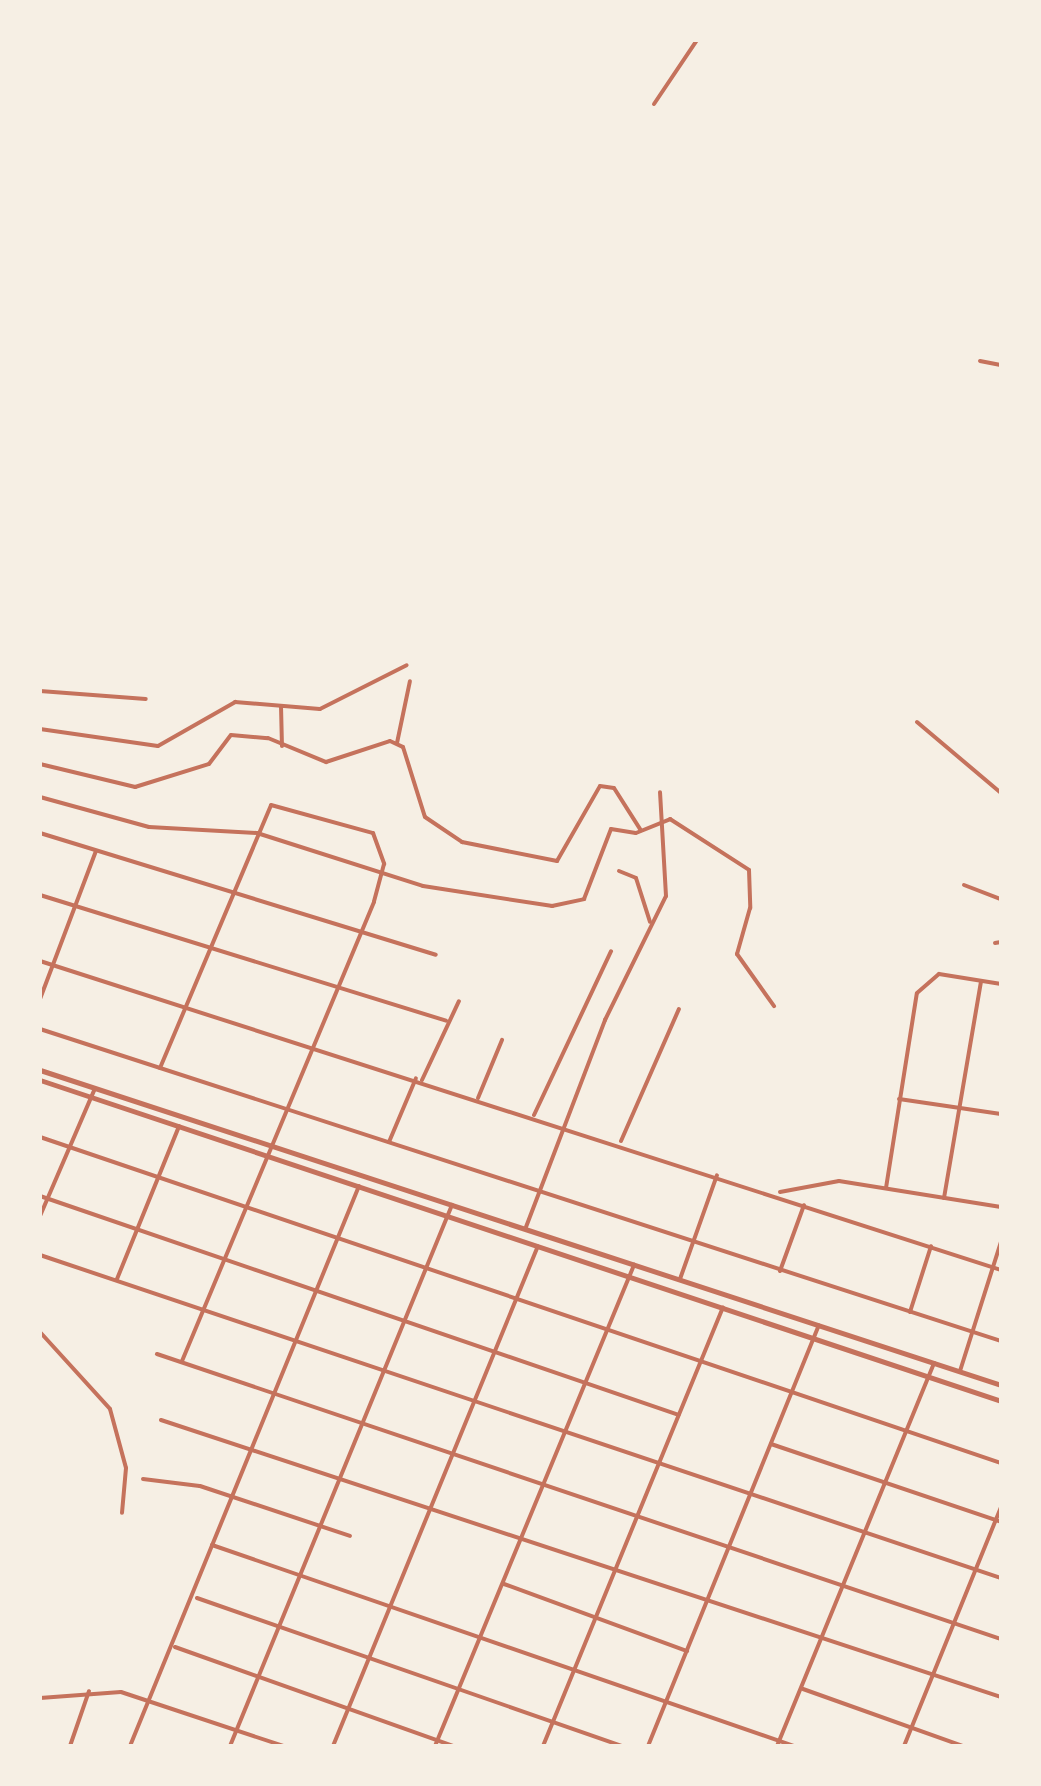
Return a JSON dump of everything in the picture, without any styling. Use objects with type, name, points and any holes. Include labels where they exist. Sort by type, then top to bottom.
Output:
[{"type":"street","points":[[654,104],[696,40]]},
{"type":"street","points":[[980,361],[1001,365]]},
{"type":"street","points":[[40,730],[158,746],[235,702],[320,709],[407,665]]},
{"type":"street","points":[[410,681],[397,743],[420,811],[462,842],[558,861],[600,786],[614,788],[640,830]]},
{"type":"street","points":[[40,690],[146,699]]},
{"type":"street","points":[[281,704],[282,746]]},
{"type":"street","points":[[917,722],[1001,793]]},
{"type":"street","points":[[40,764],[135,787],[209,764],[231,735],[342,762],[372,742],[397,743]]},
{"type":"street","points":[[525,1229],[650,922],[666,896],[660,792]]},
{"type":"street","points":[[40,797],[149,827],[257,833],[383,874],[468,896],[574,906],[608,832],[640,830],[661,819]]},
{"type":"street","points":[[160,1068],[257,833],[280,804],[373,833],[383,874],[272,1157],[182,1362]]},
{"type":"street","points":[[661,819],[749,870],[737,954],[774,1006]]},
{"type":"street","points":[[40,832],[436,955]]},
{"type":"street","points":[[40,999],[96,851]]},
{"type":"street","points":[[618,871],[636,878],[650,922]]},
{"type":"street","points":[[964,885],[1001,899]]},
{"type":"street","points":[[40,895],[446,1021]]},
{"type":"street","points":[[534,1115],[610,951]]},
{"type":"street","points":[[40,960],[183,1008],[621,1141],[998,1270]]},
{"type":"street","points":[[886,1188],[916,995],[939,974],[1001,984]]},
{"type":"street","points":[[944,1198],[981,980]]},
{"type":"street","points":[[389,1142],[459,1000]]},
{"type":"street","points":[[621,1141],[679,1009]]},
{"type":"street","points":[[40,1029],[1001,1340]]},
{"type":"street","points":[[478,1098],[502,1040]]},
{"type":"street","points":[[40,1070],[1001,1385]]},
{"type":"street","points":[[40,1080],[1001,1401]]},
{"type":"street","points":[[40,1216],[95,1088]]},
{"type":"street","points":[[899,1099],[1001,1114]]},
{"type":"street","points":[[116,1281],[179,1126]]},
{"type":"street","points":[[40,1138],[1001,1464]]},
{"type":"street","points":[[679,1280],[716,1175]]},
{"type":"street","points":[[771,1192],[832,1181],[1001,1207]]},
{"type":"street","points":[[130,1746],[197,1598],[249,1443],[359,1186]]},
{"type":"street","points":[[40,1196],[679,1416]]},
{"type":"street","points":[[780,1271],[805,1203]]},
{"type":"street","points":[[230,1746],[452,1205]]},
{"type":"street","points":[[960,1372],[998,1270],[1001,1244]]},
{"type":"street","points":[[332,1746],[538,1246]]},
{"type":"street","points":[[910,1312],[931,1246]]},
{"type":"street","points":[[40,1255],[1001,1578]]},
{"type":"street","points":[[436,1743],[634,1264]]},
{"type":"street","points":[[543,1746],[723,1308]]},
{"type":"street","points":[[648,1746],[820,1325]]},
{"type":"street","points":[[40,1332],[110,1409],[126,1468],[122,1513]]},
{"type":"street","points":[[157,1354],[544,1481],[1001,1638]]},
{"type":"street","points":[[778,1744],[934,1363]]},
{"type":"street","points":[[162,1420],[249,1443],[1001,1697]]},
{"type":"street","points":[[771,1444],[998,1522]]},
{"type":"street","points":[[143,1479],[229,1495],[350,1536]]},
{"type":"street","points":[[904,1746],[1001,1508]]},
{"type":"street","points":[[212,1545],[667,1701],[778,1744],[794,1746]]},
{"type":"street","points":[[503,1584],[688,1651]]},
{"type":"street","points":[[197,1598],[623,1746]]},
{"type":"street","points":[[172,1646],[453,1746]]},
{"type":"street","points":[[801,1689],[963,1746]]},
{"type":"street","points":[[70,1746],[89,1691]]},
{"type":"street","points":[[40,1698],[89,1691],[147,1702],[283,1746]]}]
